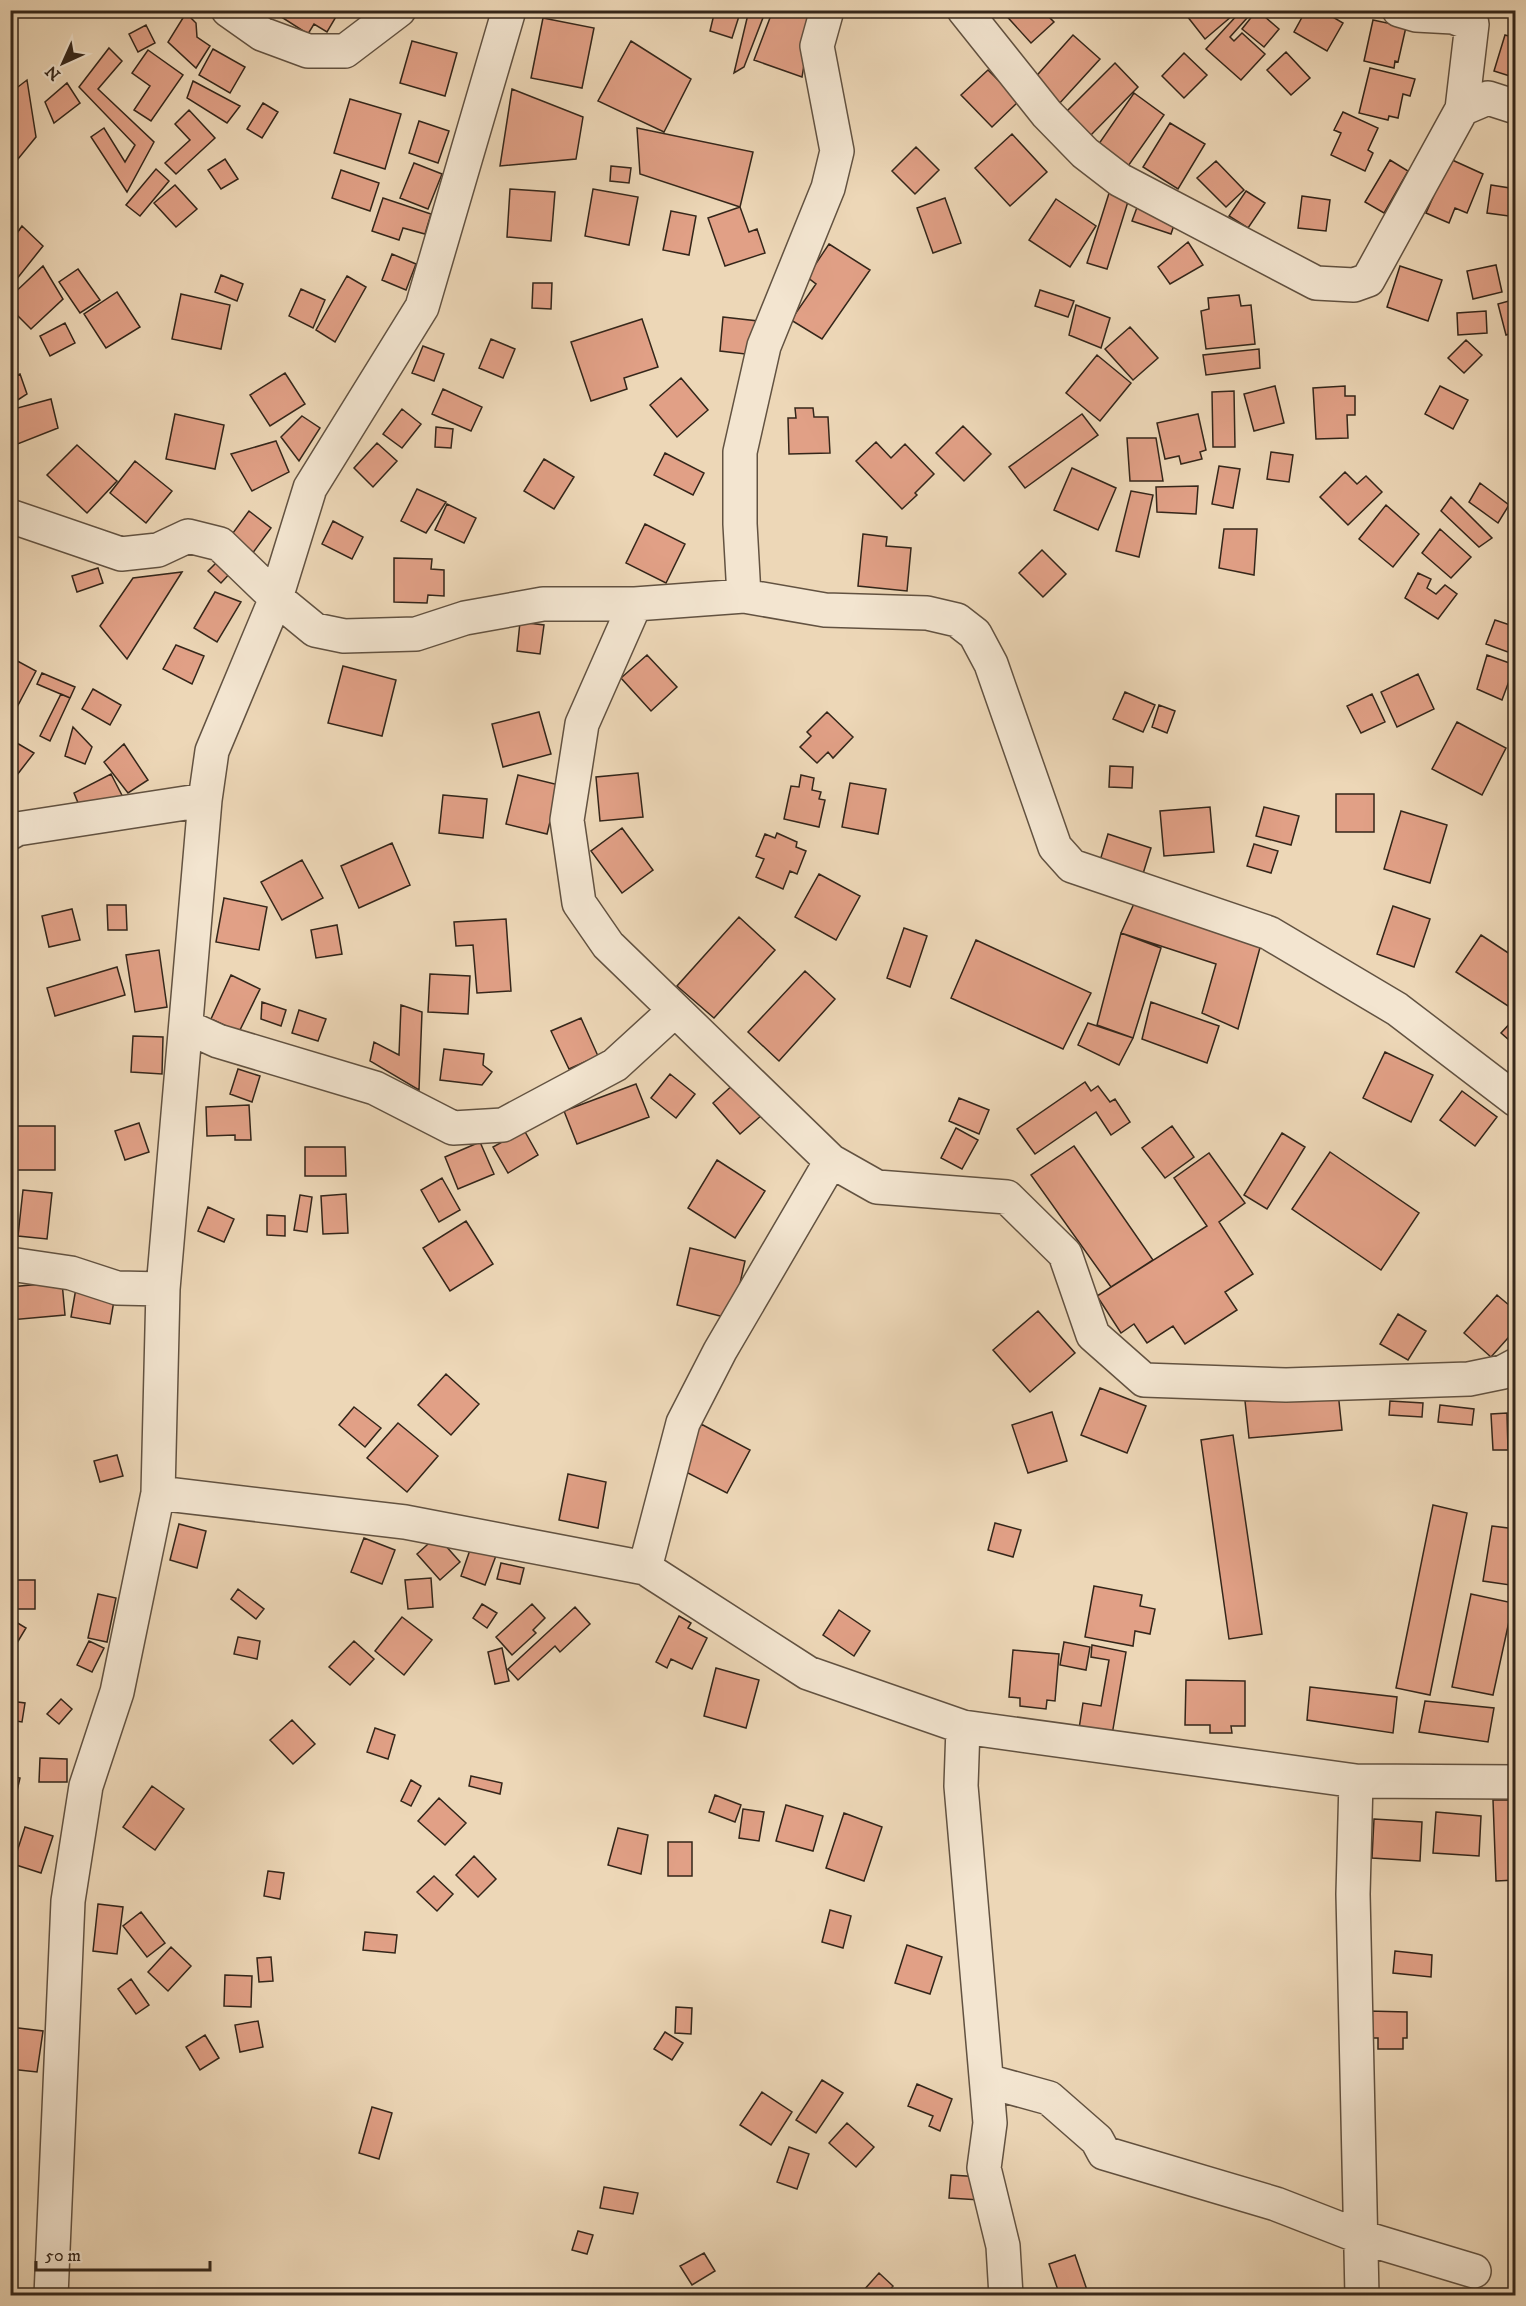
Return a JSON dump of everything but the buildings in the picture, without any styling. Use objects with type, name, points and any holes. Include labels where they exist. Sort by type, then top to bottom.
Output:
[{"type":"street","points":[[228,10],[262,34],[308,51],[345,51],[399,10]]},
{"type":"street","points":[[51,2295],[68,1901],[86,1786],[117,1692],[159,1493],[163,1289],[205,801],[212,751],[276,598],[310,489],[422,307],[509,10]]},
{"type":"street","points":[[744,596],[740,524],[740,452],[764,346],[828,188],[837,151],[817,46],[827,10]]},
{"type":"street","points":[[964,10],[1047,114],[1085,153],[1120,180],[1316,283],[1354,285],[1368,280],[1462,109],[1473,24],[1454,17],[1416,15],[1399,10]]},
{"type":"street","points":[[1462,109],[1488,98],[1515,107]]},
{"type":"street","points":[[10,516],[121,554],[158,550],[188,537],[220,544],[276,598],[315,630],[344,636],[416,634],[465,618],[543,604],[635,604],[744,596],[825,610],[927,613],[957,620],[975,634],[991,664],[1055,847],[1071,866],[1269,933],[1397,1009],[1515,1100]]},
{"type":"street","points":[[635,604],[582,724],[567,820],[579,903],[608,945],[831,1161],[877,1187],[1007,1197],[1065,1254],[1093,1335],[1144,1380],[1286,1385],[1469,1379],[1503,1372],[1515,1365]]},
{"type":"street","points":[[10,833],[17,829],[205,801]]},
{"type":"street","points":[[187,1027],[218,1041],[375,1088],[453,1128],[502,1125],[615,1065],[674,1011]]},
{"type":"street","points":[[645,1569],[683,1423],[720,1351],[831,1161]]},
{"type":"street","points":[[10,1264],[70,1273],[117,1288],[163,1289]]},
{"type":"street","points":[[159,1493],[405,1521],[645,1569],[808,1673],[963,1727],[1356,1781],[1515,1782]]},
{"type":"street","points":[[963,1727],[961,1786],[990,2123],[984,2168],[1003,2246],[1006,2295]]},
{"type":"street","points":[[1356,1781],[1353,1894],[1362,2295]]},
{"type":"street","points":[[987,2081],[1049,2098],[1097,2140],[1104,2153],[1276,2204],[1361,2237],[1474,2271]]}]
